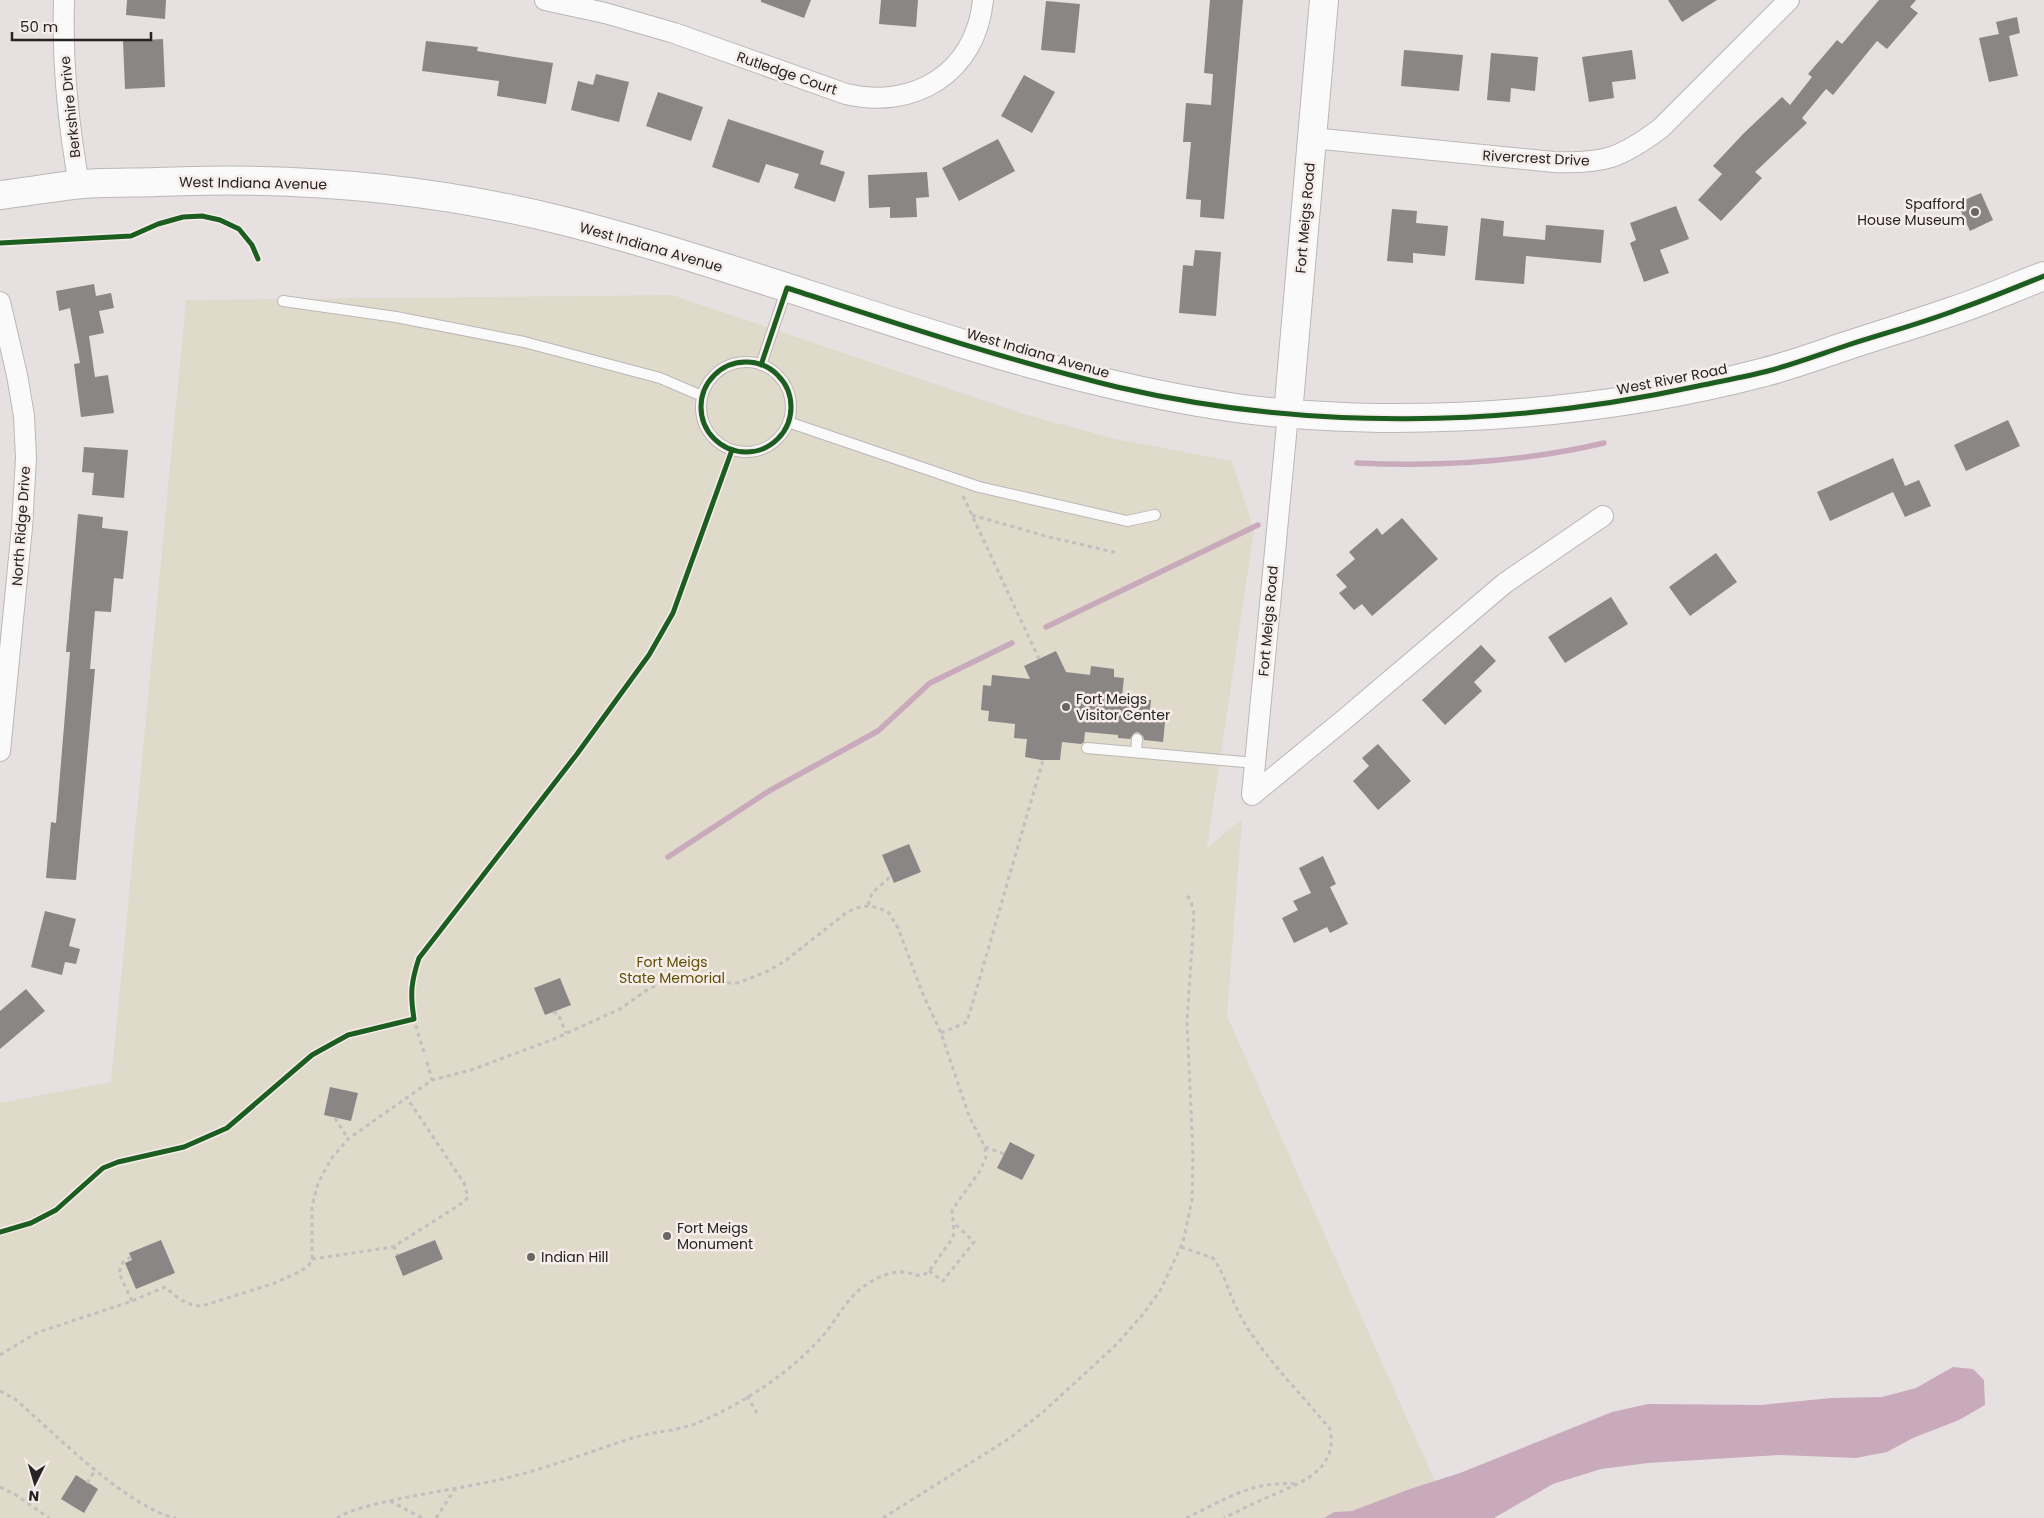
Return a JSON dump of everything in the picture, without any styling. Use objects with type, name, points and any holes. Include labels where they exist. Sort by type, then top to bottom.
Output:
[{"type":"main road","name":"Fort Meigs Road","points":[[1288,414],[1324,0]]},
{"type":"main road","name":"West Indiana Avenue","points":[[0,195],[79,184],[202,180],[336,184],[413,192],[490,204],[564,221],[678,254],[1025,362],[1119,387],[1245,409],[1288,414]]},
{"type":"main road","name":"West River Road","points":[[1288,414],[1454,418],[1589,407],[1766,371],[1958,310],[2044,276]]},
{"type":"street","name":"Berkshire Drive","points":[[64,0],[64,71],[69,125],[79,184]]},
{"type":"street","name":"Rutledge Court","points":[[545,0],[605,13],[674,33],[846,94],[874,99],[916,92],[941,78],[952,69],[969,47],[976,34],[983,0]]},
{"type":"street","name":"Rivercrest Drive","points":[[1312,138],[1554,162],[1583,163],[1612,158],[1638,146],[1661,128],[1789,0]]},
{"type":"street","name":"North Ridge Drive","points":[[0,302],[24,416],[26,458],[22,527],[0,751]]},
{"type":"street","name":"Fort Meigs Road","points":[[1288,414],[1252,795],[1505,583],[1603,516]]},
{"type":"lane","points":[[761,365],[787,288]]},
{"type":"lane","points":[[283,301],[396,316],[524,342],[660,378],[702,396]]},
{"type":"lane","points":[[744,362],[761,365],[772,370],[782,381],[789,394],[791,408],[788,422],[782,434],[772,444],[760,450],[746,452],[732,450],[720,444],[710,435],[703,423],[700,409],[702,396],[708,382],[717,372],[730,365],[744,362]]},
{"type":"lane","points":[[788,422],[979,487],[1127,522],[1155,516]]},
{"type":"lane","points":[[1136,752],[1137,740]]},
{"type":"lane","points":[[1087,748],[1255,764]]},
{"type":"path","points":[[424,1052],[411,1002],[411,983],[418,958],[577,754],[648,655],[673,613],[732,450]]},
{"type":"path","points":[[956,479],[1039,659]]},
{"type":"path","points":[[972,515],[1049,537],[1118,553]]},
{"type":"path","points":[[941,1033],[967,1022],[1043,760]]},
{"type":"path","points":[[868,905],[872,893],[891,876]]},
{"type":"path","points":[[883,1518],[1010,1438],[1043,1412],[1116,1344],[1144,1313],[1161,1289],[1181,1248],[1188,1224],[1193,1183],[1187,1022],[1194,915],[1192,901],[1187,895]]},
{"type":"path","points":[[0,1355],[36,1333],[132,1301],[165,1287],[186,1303],[202,1306],[275,1283],[305,1268],[312,1259],[311,1222],[314,1194],[324,1170],[348,1139],[395,1104],[432,1080],[471,1070],[566,1033],[620,1009],[647,990],[678,974],[727,983],[737,983],[768,971],[802,948],[846,913],[868,905],[889,912],[941,1033],[966,1108],[985,1147],[986,1157],[984,1164],[952,1210],[954,1233],[952,1239],[929,1271],[925,1275],[916,1276],[903,1271],[873,1279],[861,1288],[848,1302],[825,1334],[811,1349],[778,1377],[702,1421],[684,1427],[635,1437],[540,1468],[485,1483],[389,1501],[350,1511],[337,1518]]},
{"type":"path","points":[[553,1012],[558,1014],[566,1033]]},
{"type":"path","points":[[0,1232],[31,1223],[56,1210],[103,1168],[118,1162],[184,1147],[227,1128],[312,1055],[348,1034],[414,1018]]},
{"type":"path","points":[[427,1062],[432,1080]]},
{"type":"path","points":[[312,1259],[394,1246],[468,1198],[464,1183],[407,1098]]},
{"type":"path","points":[[336,1118],[348,1139]]},
{"type":"path","points":[[985,1147],[1004,1154]]},
{"type":"path","points":[[929,1271],[943,1281],[974,1242],[952,1222]]},
{"type":"path","points":[[394,1246],[398,1255]]},
{"type":"path","points":[[1181,1248],[1213,1258],[1225,1279],[1240,1317],[1253,1336],[1330,1429],[1333,1440],[1326,1462],[1300,1484],[1224,1518]]},
{"type":"path","points":[[130,1257],[120,1266],[119,1273],[132,1301]]},
{"type":"path","points":[[0,1391],[15,1399],[96,1469],[140,1503],[160,1514],[176,1518]]},
{"type":"path","points":[[746,1396],[757,1413]]},
{"type":"path","points":[[87,1483],[96,1469]]},
{"type":"path","points":[[1186,1518],[1243,1490],[1270,1483],[1300,1484]]},
{"type":"path","points":[[0,1487],[16,1495],[49,1518]]},
{"type":"path","points":[[436,1518],[455,1488]]},
{"type":"path","points":[[389,1501],[422,1518]]},
{"type":"green space","name":"Fort Meigs State Memorial","points":[[672,295],[1024,414],[1115,439],[1232,461],[1254,530],[1207,848],[1242,819],[1227,1016],[1435,1481],[1352,1511],[1334,1512],[1324,1518],[0,1518],[0,1103],[111,1082],[186,300]]},
{"type":"shaded area","points":[[1953,1367],[1973,1369],[1984,1380],[1985,1405],[1959,1420],[1913,1438],[1887,1452],[1856,1458],[1781,1455],[1648,1463],[1601,1469],[1553,1484],[1494,1518],[1324,1518],[1334,1512],[1352,1511],[1410,1489],[1460,1473],[1612,1412],[1648,1404],[1761,1405],[1831,1398],[1882,1397],[1916,1388]]},
{"type":"building","points":[[127,0],[166,0],[165,19],[126,15]]},
{"type":"building","points":[[761,0],[811,0],[804,18],[761,2]]},
{"type":"building","points":[[881,0],[918,0],[916,27],[879,24]]},
{"type":"building","points":[[1210,0],[1243,0],[1224,219],[1200,217],[1201,200],[1186,199],[1191,142],[1183,142],[1186,103],[1211,105],[1213,74],[1204,73]]},
{"type":"building","points":[[1668,0],[1717,0],[1682,22]]},
{"type":"building","points":[[1879,0],[1916,0],[1910,7],[1918,13],[1887,49],[1877,41],[1833,95],[1826,89],[1802,118],[1807,123],[1755,172],[1762,178],[1721,221],[1698,200],[1722,174],[1713,166],[1782,97],[1790,105],[1812,77],[1808,74],[1837,40],[1842,44]]},
{"type":"building","points":[[1046,1],[1080,4],[1075,53],[1041,50]]},
{"type":"building","points":[[2017,17],[2020,33],[2009,36],[2018,76],[1989,82],[1979,38],[1999,34],[1996,22]]},
{"type":"building","points":[[163,39],[165,87],[125,89],[123,41]]},
{"type":"building","points":[[426,41],[478,47],[477,51],[553,63],[546,104],[497,96],[499,81],[422,71]]},
{"type":"building","points":[[1404,50],[1463,55],[1459,91],[1401,86]]},
{"type":"building","points":[[1632,50],[1636,79],[1612,82],[1614,98],[1589,102],[1582,57]]},
{"type":"building","points":[[1491,53],[1538,57],[1535,91],[1511,88],[1510,102],[1487,100]]},
{"type":"building","points":[[596,74],[629,82],[619,122],[571,110],[578,81],[593,85]]},
{"type":"building","points":[[1024,75],[1055,92],[1032,133],[1001,116]]},
{"type":"building","points":[[658,92],[703,107],[691,141],[646,126]]},
{"type":"building","points":[[728,119],[824,151],[820,164],[845,172],[835,202],[794,188],[799,174],[766,164],[759,183],[712,167]]},
{"type":"building","points":[[998,139],[1015,171],[959,201],[942,168]]},
{"type":"building","points":[[927,172],[929,197],[916,198],[917,217],[890,218],[890,207],[869,208],[868,175]]},
{"type":"building","name":"Spafford House Museum","points":[[1981,193],[1993,220],[1970,231],[1957,203]]},
{"type":"building","points":[[1676,206],[1689,239],[1660,250],[1669,273],[1644,282],[1630,243],[1636,240],[1630,223]]},
{"type":"building","points":[[1392,209],[1417,211],[1416,223],[1448,226],[1445,256],[1413,253],[1413,263],[1387,261]]},
{"type":"building","points":[[1481,218],[1504,221],[1503,236],[1545,240],[1546,225],[1604,230],[1601,263],[1526,256],[1524,284],[1475,280]]},
{"type":"building","points":[[1195,250],[1221,252],[1216,316],[1179,313],[1183,265],[1193,266]]},
{"type":"building","points":[[94,284],[96,296],[111,293],[114,308],[99,311],[104,333],[89,336],[95,377],[108,375],[114,413],[81,417],[74,364],[80,363],[70,308],[59,311],[56,291]]},
{"type":"building","points":[[2008,420],[2020,446],[1966,471],[1954,445]]},
{"type":"building","points":[[84,447],[128,450],[124,498],[92,495],[94,473],[82,472]]},
{"type":"building","points":[[1893,458],[1905,486],[1919,480],[1931,506],[1905,517],[1893,492],[1830,521],[1817,492]]},
{"type":"building","points":[[78,514],[103,517],[102,528],[128,531],[123,579],[114,578],[111,612],[95,611],[90,669],[95,669],[76,880],[46,878],[51,822],[56,823],[70,652],[66,652]]},
{"type":"building","points":[[1402,518],[1438,559],[1372,616],[1362,604],[1354,610],[1339,593],[1347,587],[1336,575],[1355,559],[1349,552],[1377,528],[1382,535]]},
{"type":"building","points":[[1716,553],[1737,582],[1690,616],[1669,587]]},
{"type":"building","points":[[1611,597],[1628,624],[1565,663],[1548,637]]},
{"type":"building","points":[[1481,645],[1496,661],[1474,682],[1482,691],[1445,725],[1422,700]]},
{"type":"building","name":"Fort Meigs Visitor Center","points":[[1056,651],[1066,672],[1090,675],[1091,666],[1114,669],[1114,677],[1124,678],[1122,697],[1151,700],[1150,711],[1166,713],[1163,742],[1144,740],[1143,736],[1138,732],[1134,733],[1130,739],[1118,738],[1118,735],[1085,732],[1084,742],[1081,744],[1062,742],[1060,760],[1041,760],[1025,757],[1027,739],[1014,738],[1015,724],[988,721],[989,711],[981,710],[983,685],[991,686],[992,675],[1030,679],[1024,666]]},
{"type":"building","points":[[1378,744],[1411,781],[1378,810],[1353,781],[1369,766],[1362,758]]},
{"type":"building","points":[[909,844],[921,872],[894,883],[882,855]]},
{"type":"building","points":[[1323,856],[1336,884],[1330,887],[1348,924],[1330,933],[1327,927],[1294,943],[1282,918],[1298,910],[1293,901],[1311,893],[1299,868]]},
{"type":"building","points":[[45,911],[76,919],[69,946],[80,949],[76,964],[65,962],[62,975],[31,967]]},
{"type":"building","points":[[560,978],[571,1005],[545,1015],[534,988]]},
{"type":"building","points":[[26,989],[45,1011],[0,1049],[0,1011]]},
{"type":"building","points":[[330,1087],[358,1093],[351,1121],[324,1115]]},
{"type":"building","points":[[1010,1142],[1035,1155],[1022,1180],[997,1168]]},
{"type":"building","points":[[161,1240],[175,1273],[136,1289],[125,1263],[132,1260],[129,1253]]},
{"type":"building","points":[[435,1240],[443,1259],[403,1276],[395,1256]]},
{"type":"building","points":[[76,1475],[98,1489],[84,1513],[61,1499]]},
{"type":"waterway","points":[[1357,463],[1481,462],[1543,455],[1604,443]]},
{"type":"waterway","points":[[1046,627],[1258,525]]},
{"type":"waterway","points":[[668,857],[769,791],[878,731],[930,683],[1012,643]]},
{"type":"cycle path","points":[[0,243],[131,236],[158,224],[183,217],[202,216],[220,220],[239,229],[252,245],[258,259]]},
{"type":"cycle path","points":[[761,365],[787,288],[1034,365],[1117,387],[1189,401],[1261,411],[1334,417],[1408,419],[1481,416],[1554,410],[1626,400],[1759,373],[1932,319],[2044,276]]},
{"type":"cycle path","points":[[746,362],[763,366],[778,375],[787,390],[791,407],[787,424],[778,439],[763,448],[746,452],[729,448],[714,439],[705,424],[701,407],[705,390],[714,375],[729,366],[746,362]]},
{"type":"cycle path","points":[[0,1232],[31,1223],[56,1210],[103,1168],[118,1162],[184,1147],[227,1128],[312,1055],[348,1035],[414,1019],[412,988],[419,958],[577,754],[649,655],[673,613],[732,450]]},
{"type":"place","name":"Spafford House Museum","points":[[1975,212]]},
{"type":"place","name":"Fort Meigs Visitor Center","points":[[1066,707]]},
{"type":"place","name":"Fort Meigs Monument","points":[[667,1236]]},
{"type":"place","name":"Indian Hill","points":[[531,1257]]}]
